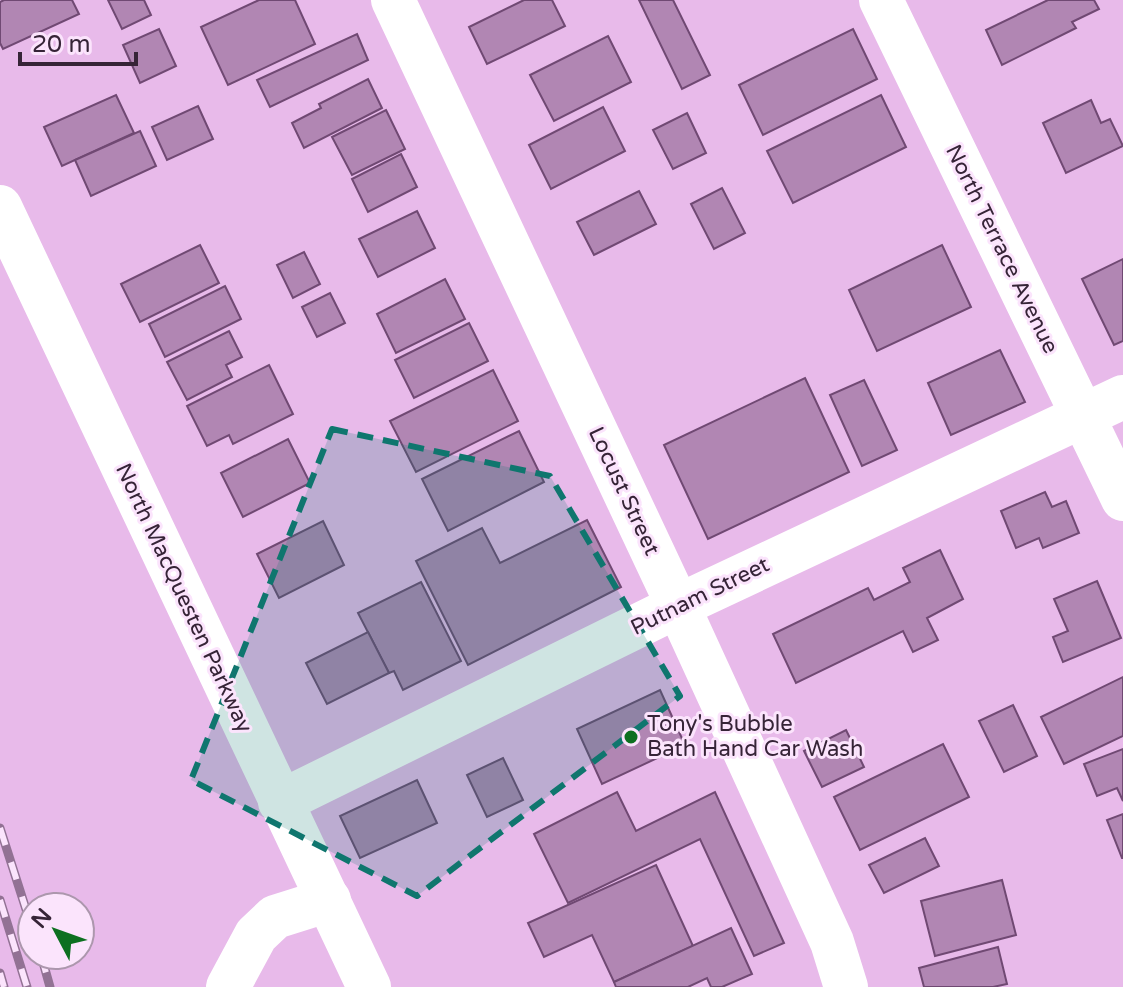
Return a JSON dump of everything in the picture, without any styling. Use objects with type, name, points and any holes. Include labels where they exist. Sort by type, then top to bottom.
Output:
[{"type":"street","name":"Locust Street","points":[[393,0],[678,606],[832,942],[846,987]]},
{"type":"street","name":"North Terrace Avenue","points":[[881,0],[1123,499]]},
{"type":"street","name":"North MacQuesten Parkway","points":[[0,207],[369,987]]},
{"type":"street","name":"Putnam Street","points":[[280,802],[678,606],[1123,397]]},
{"type":"street","points":[[228,987],[256,935],[275,917],[329,900]]},
{"type":"highlighted area","points":[[332,429],[550,476],[680,696],[417,896],[191,780]]},
{"type":"building","points":[[72,0],[79,14],[3,49],[0,43],[0,2]]},
{"type":"building","points":[[108,0],[144,0],[151,15],[122,29]]},
{"type":"building","points":[[259,0],[295,0],[315,44],[228,85],[201,27]]},
{"type":"building","points":[[524,0],[552,0],[565,26],[487,64],[469,27]]},
{"type":"building","points":[[639,0],[673,0],[710,75],[682,89]]},
{"type":"building","points":[[1048,0],[1094,0],[1099,9],[1072,22],[1076,28],[1002,65],[986,30]]},
{"type":"building","points":[[159,29],[176,66],[140,83],[123,45]]},
{"type":"building","points":[[853,29],[877,79],[763,135],[739,85]]},
{"type":"building","points":[[357,34],[368,60],[270,107],[257,80]]},
{"type":"building","points":[[608,36],[631,82],[554,121],[530,75]]},
{"type":"building","points":[[368,79],[382,108],[304,148],[292,123],[321,108],[319,104]]},
{"type":"building","points":[[116,95],[134,133],[62,166],[44,127]]},
{"type":"building","points":[[881,95],[906,147],[793,203],[767,151]]},
{"type":"building","points":[[1091,100],[1101,123],[1110,119],[1123,146],[1066,173],[1043,123]]},
{"type":"building","points":[[198,106],[213,139],[167,160],[152,127]]},
{"type":"building","points":[[603,107],[625,151],[551,189],[529,145]]},
{"type":"building","points":[[386,110],[405,149],[352,175],[332,137]]},
{"type":"building","points":[[687,113],[706,153],[673,169],[653,130]]},
{"type":"building","points":[[140,131],[156,166],[91,196],[75,160]]},
{"type":"building","points":[[401,154],[417,187],[368,212],[352,179]]},
{"type":"building","points":[[722,188],[745,233],[714,249],[691,204]]},
{"type":"building","points":[[639,191],[656,224],[594,255],[577,222]]},
{"type":"building","points":[[417,211],[435,248],[378,277],[359,239]]},
{"type":"building","points":[[200,245],[219,283],[140,322],[121,284]]},
{"type":"building","points":[[942,245],[971,307],[877,351],[849,290]]},
{"type":"building","points":[[304,252],[320,284],[293,298],[277,265]]},
{"type":"building","points":[[1123,259],[1123,341],[1114,345],[1082,279]]},
{"type":"building","points":[[445,279],[465,319],[396,353],[377,314]]},
{"type":"building","points":[[225,286],[241,319],[165,357],[149,324]]},
{"type":"building","points":[[330,293],[345,323],[317,337],[302,307]]},
{"type":"building","points":[[469,323],[488,361],[414,398],[395,360]]},
{"type":"building","points":[[229,331],[242,357],[226,365],[232,377],[187,400],[167,362]]},
{"type":"building","points":[[1000,350],[1025,402],[951,435],[928,383]]},
{"type":"building","points":[[269,365],[293,414],[233,444],[229,435],[207,446],[187,406]]},
{"type":"building","points":[[493,370],[518,421],[416,472],[390,421]]},
{"type":"building","points":[[805,378],[849,472],[708,539],[664,445]]},
{"type":"building","points":[[864,380],[897,450],[862,466],[830,395]]},
{"type":"building","points":[[519,431],[544,482],[448,531],[422,479]]},
{"type":"building","points":[[288,439],[310,483],[243,517],[221,473]]},
{"type":"building","points":[[1045,492],[1052,507],[1066,501],[1079,533],[1043,548],[1039,538],[1016,548],[1001,511]]},
{"type":"building","points":[[587,520],[621,587],[468,665],[416,561],[482,528],[500,563]]},
{"type":"building","points":[[323,521],[344,565],[279,598],[257,554]]},
{"type":"building","points":[[940,550],[963,599],[927,618],[938,640],[913,652],[903,631],[796,683],[773,634],[868,588],[874,600],[910,582],[903,568]]},
{"type":"building","points":[[1097,581],[1121,638],[1063,662],[1053,637],[1068,631],[1054,599]]},
{"type":"building","points":[[421,582],[461,661],[403,690],[394,671],[389,673],[358,613]]},
{"type":"building","points":[[368,632],[389,673],[327,704],[306,663]]},
{"type":"building","points":[[1123,677],[1123,736],[1064,764],[1041,717]]},
{"type":"building","name":"Tony's Bubble Bath Hand Car Wash","points":[[660,690],[685,745],[602,784],[577,729]]},
{"type":"building","points":[[1013,705],[1037,756],[1004,772],[979,721]]},
{"type":"building","points":[[846,730],[864,767],[822,787],[804,751]]},
{"type":"building","points":[[943,744],[969,797],[860,850],[834,797]]},
{"type":"building","points":[[1123,749],[1123,801],[1117,788],[1097,796],[1084,764]]},
{"type":"building","points":[[503,758],[523,800],[487,817],[467,775]]},
{"type":"building","points":[[417,780],[437,823],[360,858],[340,816]]},
{"type":"building","points":[[617,792],[636,831],[715,792],[784,943],[754,956],[700,839],[568,903],[534,834]]},
{"type":"building","points":[[1123,814],[1123,858],[1122,858],[1107,820]]},
{"type":"building","points":[[925,838],[939,866],[884,893],[869,865]]},
{"type":"building","points":[[656,865],[693,946],[614,982],[592,935],[544,957],[528,923]]},
{"type":"building","points":[[1002,880],[1016,935],[935,956],[921,901]]},
{"type":"building","points":[[731,928],[752,974],[722,987],[711,987],[707,978],[688,987],[616,987],[614,982]]},
{"type":"building","points":[[998,947],[1007,984],[993,987],[924,987],[919,968]]},
{"type":"railway","points":[[0,828],[20,891]]},
{"type":"railway","points":[[0,900],[27,987]]},
{"type":"railway","points":[[46,971],[50,987]]},
{"type":"railway","points":[[0,973],[4,987]]},
{"type":"place","name":"Tony's Bubble Bath Hand Car Wash","points":[[631,737]]}]
